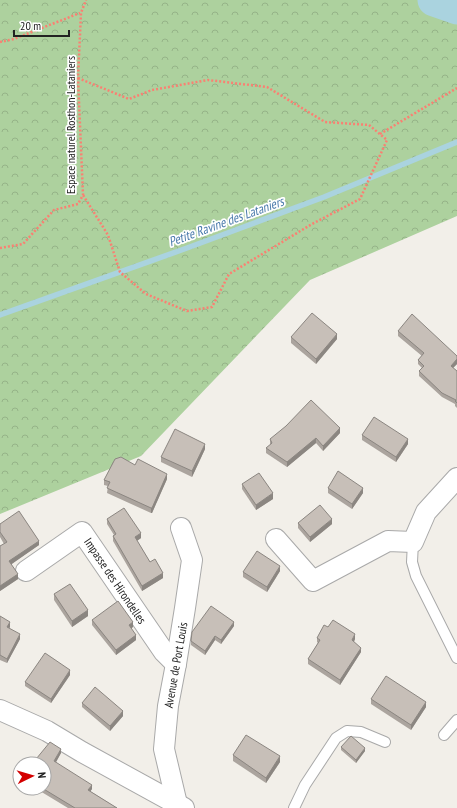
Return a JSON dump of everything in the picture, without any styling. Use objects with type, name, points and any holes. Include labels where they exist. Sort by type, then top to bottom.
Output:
[{"type":"street","points":[[276,539],[313,581],[388,541],[413,542],[426,512],[457,478]]},
{"type":"street","name":"Avenue de Port Louis","points":[[181,528],[192,560],[168,706],[164,749],[181,806]]},
{"type":"street","name":"Impasse des Hirondelles","points":[[26,571],[82,532],[164,652],[176,664]]},
{"type":"street","name":"Avenue de Port Louis","points":[[0,710],[47,731],[82,752],[181,806]]},
{"type":"lane","points":[[413,542],[412,562],[416,576],[457,658]]},
{"type":"lane","points":[[444,735],[457,720]]},
{"type":"lane","points":[[294,808],[305,785],[336,738],[347,731],[361,732],[385,742]]},
{"type":"path","name":"Espace naturel Rosthon-Lataniers","points":[[0,248],[23,244],[54,210],[78,204],[83,195],[78,78],[81,13],[86,0]]},
{"type":"path","points":[[0,42],[14,39],[81,13]]},
{"type":"path","points":[[78,78],[129,100],[152,90],[208,80],[267,88],[325,122],[368,125],[387,140],[360,198],[312,224],[229,274],[212,307],[187,311],[146,294],[120,272],[108,235],[83,195]]},
{"type":"path","points":[[380,134],[457,88]]},
{"type":"green space","points":[[0,0],[457,0],[457,216],[310,280],[141,456],[0,514]]},
{"type":"building","points":[[312,313],[337,334],[316,359],[291,337]]},
{"type":"building","points":[[412,314],[457,356],[457,359],[451,366],[457,371],[457,403],[455,401],[456,400],[442,393],[419,371],[424,366],[418,360],[424,353],[398,331]]},
{"type":"building","points":[[311,400],[340,428],[323,446],[316,438],[287,462],[266,448],[272,443],[270,439],[286,426]]},
{"type":"building","points":[[374,417],[408,439],[396,457],[362,435]]},
{"type":"building","points":[[175,429],[205,444],[192,471],[161,457]]},
{"type":"building","points":[[121,457],[135,465],[138,459],[167,474],[152,508],[107,488],[110,482],[104,480],[115,459]]},
{"type":"building","points":[[338,471],[363,488],[352,504],[328,488]]},
{"type":"building","points":[[259,473],[273,493],[256,505],[242,484]]},
{"type":"building","points":[[320,505],[332,519],[310,537],[298,523]]},
{"type":"building","points":[[124,508],[141,533],[135,537],[150,562],[155,559],[163,573],[142,586],[113,536],[116,534],[107,519]]},
{"type":"building","points":[[19,511],[39,541],[9,561],[18,574],[0,586],[0,546],[7,542],[0,532],[0,524]]},
{"type":"building","points":[[257,551],[280,566],[267,587],[243,572]]},
{"type":"building","points":[[70,584],[88,610],[72,621],[54,594]]},
{"type":"building","points":[[118,601],[133,622],[129,625],[136,635],[116,650],[92,620]]},
{"type":"building","points":[[211,606],[234,622],[221,640],[215,636],[205,651],[191,641],[192,632]]},
{"type":"building","points":[[0,616],[10,622],[7,627],[20,634],[7,659],[0,655]]},
{"type":"building","points":[[333,620],[355,634],[352,640],[361,648],[340,680],[308,659],[320,640],[317,638],[324,625],[328,627]]},
{"type":"building","points":[[45,653],[70,670],[51,699],[25,682]]},
{"type":"building","points":[[386,676],[426,702],[411,725],[371,699]]},
{"type":"building","points":[[95,687],[123,711],[110,726],[82,703]]},
{"type":"building","points":[[246,735],[280,756],[266,778],[233,755]]},
{"type":"building","points":[[351,736],[365,748],[356,760],[341,747]]},
{"type":"building","points":[[50,742],[61,749],[54,761],[92,785],[88,790],[117,808],[75,808],[52,794],[52,756],[39,756]]},
{"type":"waterway","points":[[434,0],[457,8]]},
{"type":"waterway","name":"Petite Ravine des Lataniers","points":[[0,315],[324,197],[457,142]]}]
